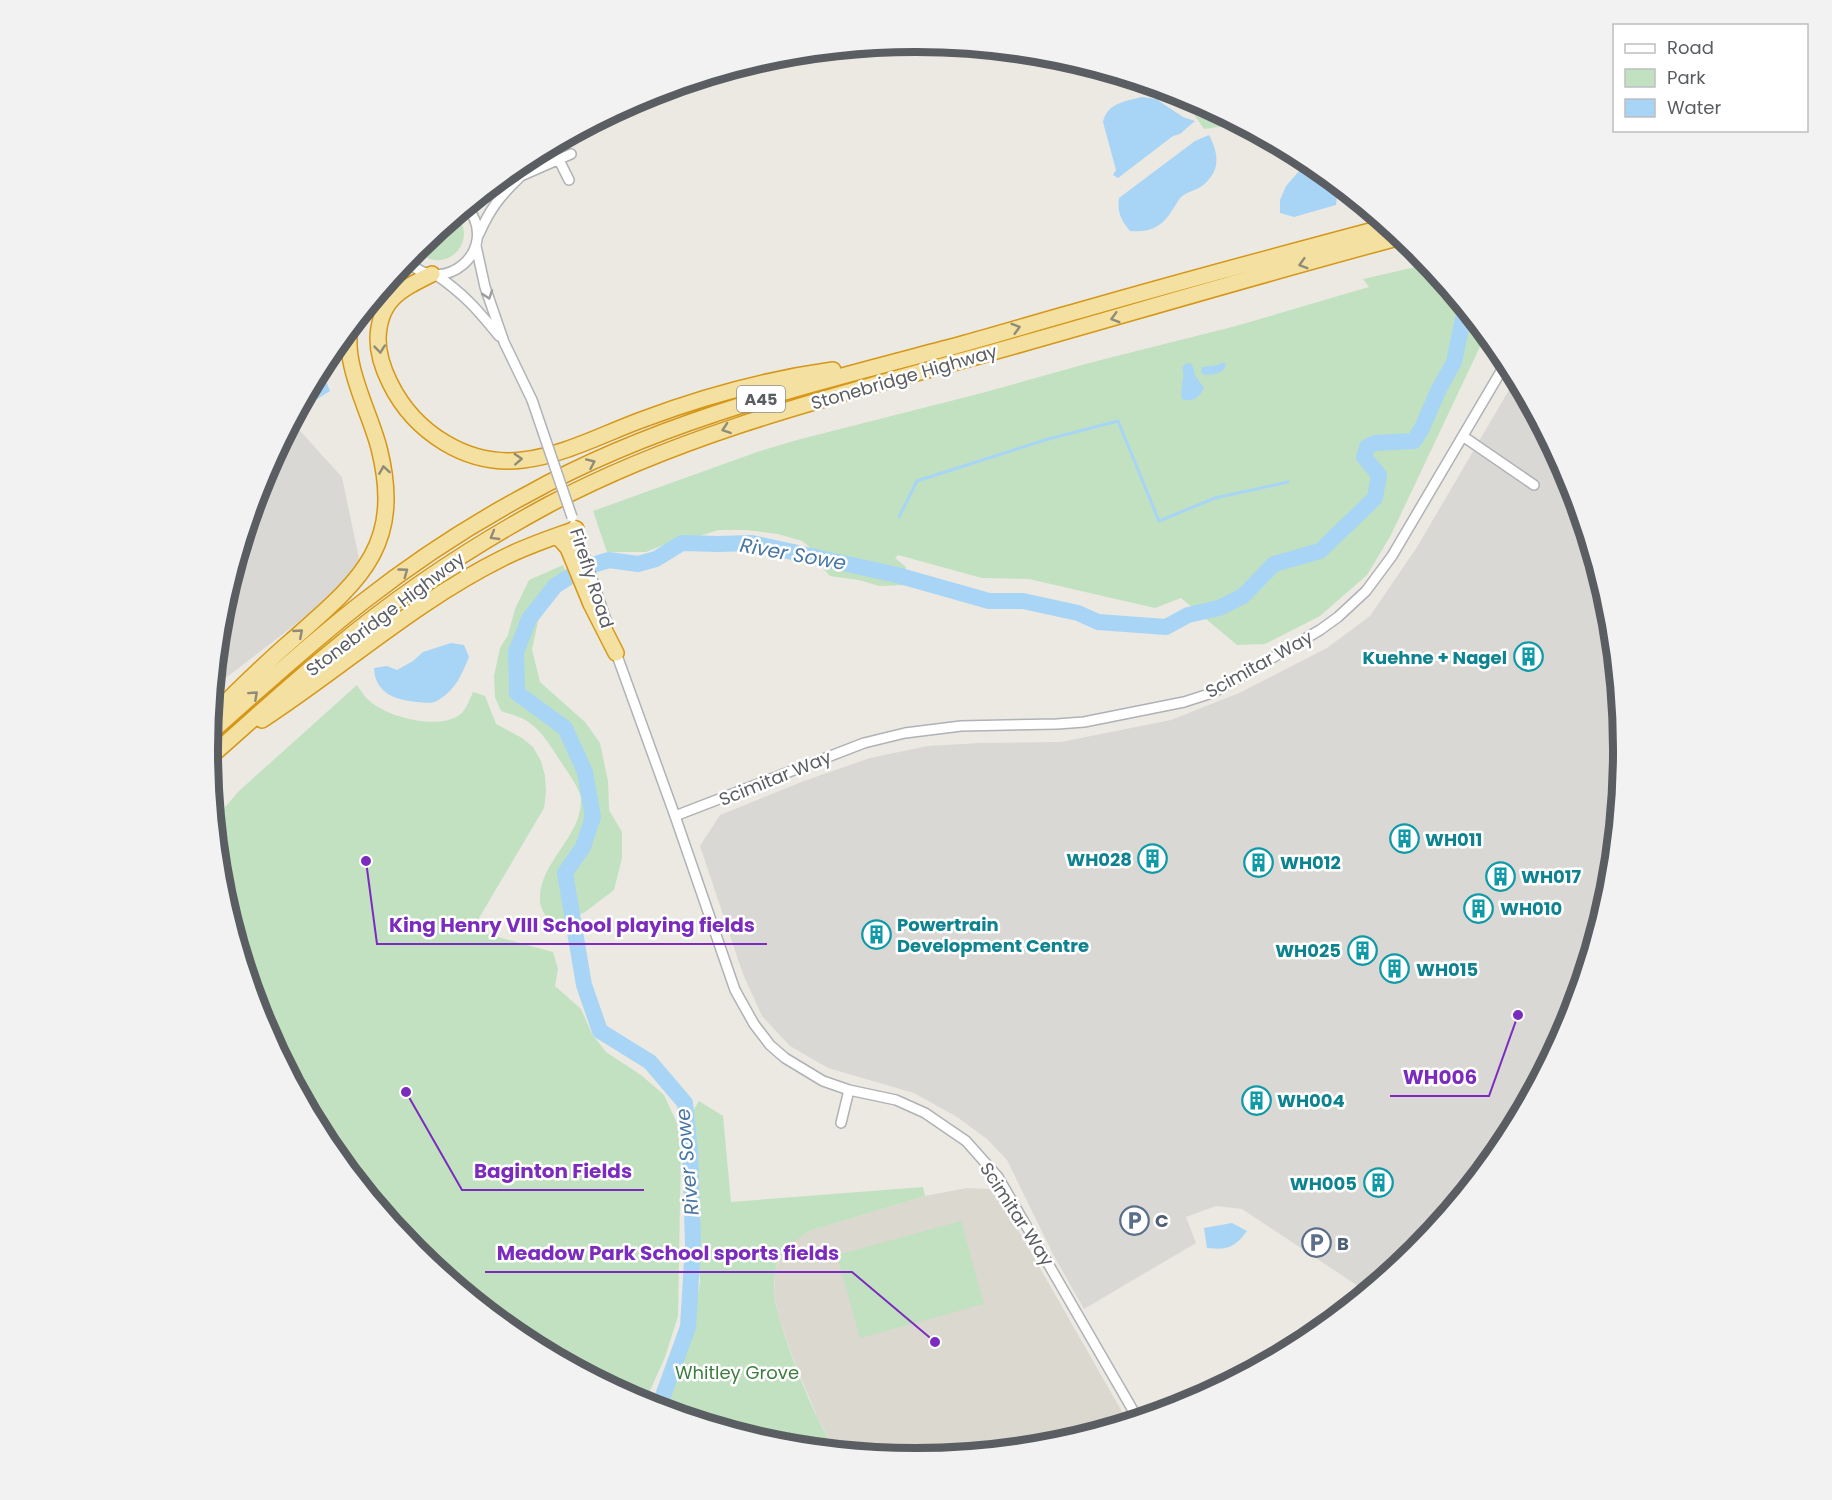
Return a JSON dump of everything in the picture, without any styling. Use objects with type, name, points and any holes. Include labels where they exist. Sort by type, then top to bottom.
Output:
[{"type":"highway","name":"Stonebridge Highway","points":[[219,726],[363,602],[444,544],[530,492],[622,448],[701,418],[769,396],[1379,229]]},
{"type":"highway","name":"Stonebridge Highway","points":[[218,750],[336,647],[425,580],[549,504],[624,468],[685,444],[797,407],[1391,240]]},
{"type":"highway","points":[[1359,248],[1394,243]]},
{"type":"highway","points":[[434,274],[408,286],[389,301],[380,322],[378,340],[383,368],[408,412],[426,430],[450,446],[472,455],[522,460],[552,453],[646,418],[732,390],[775,379],[898,361]]},
{"type":"highway","points":[[220,708],[347,590],[363,570],[379,540],[384,522],[386,497],[384,469],[356,380],[351,342]]},
{"type":"highway","points":[[218,751],[454,585],[502,558],[554,537],[574,534],[596,603],[616,653]]},
{"type":"street","points":[[434,274],[456,270],[465,264],[472,255],[486,217],[499,197],[521,176],[571,154]]},
{"type":"street","points":[[559,160],[569,180]]},
{"type":"street","points":[[472,213],[477,224],[478,235]]},
{"type":"street","name":"Firefly Road","points":[[476,246],[485,287],[504,342],[532,400],[574,534]]},
{"type":"street","name":"Firefly Road","points":[[415,266],[434,274],[459,290],[504,342]]},
{"type":"street","name":"Scimitar Way","points":[[1134,1412],[998,1177],[966,1141],[925,1113],[896,1100],[849,1090],[823,1081],[785,1058],[754,1024],[735,990],[675,816],[864,743],[905,733],[961,726],[1084,722],[1184,702],[1212,693],[1320,630],[1366,591],[1392,556],[1501,371]]},
{"type":"street","points":[[1464,436],[1534,485]]},
{"type":"street","name":"Firefly Road","points":[[616,653],[675,816]]},
{"type":"street","points":[[841,1123],[849,1090]]},
{"type":"shaded area","points":[[1511,386],[1542,442],[1560,483],[1590,569],[1608,659],[1612,704],[1612,796],[1608,841],[1590,931],[1560,1017],[1520,1099],[1496,1138],[1469,1175],[1409,1243],[1360,1287],[1242,1209],[1216,1206],[1186,1217],[1196,1243],[1084,1309],[1054,1256],[1007,1160],[987,1139],[957,1117],[914,1093],[828,1068],[790,1046],[762,1016],[743,974],[700,846],[720,815],[804,781],[870,758],[928,746],[1061,742],[1171,720],[1239,693],[1327,648],[1370,616],[1417,547]]},
{"type":"shaded area","points":[[297,428],[342,477],[362,573],[222,681],[232,614],[242,569],[272,483]]},
{"type":"shaded area","points":[[967,1188],[990,1189],[1009,1214],[1124,1415],[1097,1424],[1007,1442],[916,1448],[831,1443],[818,1419],[779,1318],[774,1295],[775,1271],[782,1256],[794,1241],[809,1231],[925,1196]]},
{"type":"green space","points":[[1190,109],[1227,126],[1204,129]]},
{"type":"green space","points":[[461,222],[464,237],[454,254],[446,259],[436,260],[424,256]]},
{"type":"green space","points":[[1418,267],[1482,343],[1391,535],[1367,575],[1320,616],[1265,644],[1237,645],[1181,598],[1155,608],[1029,579],[982,578],[898,555],[895,558],[906,567],[905,585],[879,586],[859,580],[830,576],[812,549],[802,541],[778,534],[746,530],[718,530],[700,536],[681,538],[646,552],[607,552],[593,511],[797,440],[1236,326],[1369,287],[1363,279]]},
{"type":"green space","points":[[563,565],[566,573],[553,591],[538,621],[532,650],[540,682],[585,722],[600,743],[608,781],[609,810],[622,832],[622,858],[614,890],[585,912],[563,922],[549,922],[540,904],[541,887],[552,862],[575,826],[581,799],[569,773],[537,729],[524,719],[501,711],[495,697],[494,676],[500,648],[508,635],[515,609],[529,580]]},
{"type":"green space","points":[[357,685],[372,703],[380,708],[402,717],[427,722],[449,720],[458,716],[465,709],[473,692],[485,696],[496,724],[522,738],[533,747],[541,761],[545,776],[544,808],[472,930],[553,952],[558,969],[555,986],[581,1009],[592,1034],[606,1052],[641,1075],[664,1095],[677,1123],[681,1149],[678,1316],[665,1357],[649,1394],[567,1354],[528,1330],[491,1303],[423,1243],[392,1210],[336,1138],[290,1058],[272,1017],[242,931],[224,841],[221,811],[239,791]]},
{"type":"green space","name":"Whitley Grove","points":[[699,1101],[723,1116],[731,1202],[923,1187],[925,1196],[809,1231],[788,1248],[777,1265],[774,1295],[783,1329],[810,1402],[832,1443],[735,1424],[663,1399],[692,1329],[700,1282],[690,1116]]},
{"type":"green space","points":[[961,1221],[984,1304],[860,1338],[837,1255]]},
{"type":"water","points":[[1142,97],[1156,99],[1183,117],[1195,121],[1118,178],[1113,175],[1116,170],[1103,122],[1113,107]]},
{"type":"water","points":[[1209,135],[1216,156],[1213,174],[1202,186],[1181,197],[1161,224],[1144,231],[1130,231],[1120,216],[1119,198],[1195,141]]},
{"type":"water","points":[[1301,169],[1337,194],[1336,205],[1294,217],[1280,213],[1280,200],[1286,186]]},
{"type":"water","points":[[1224,362],[1226,365],[1220,372],[1204,375],[1201,372],[1202,367]]},
{"type":"water","points":[[1187,363],[1192,364],[1195,375],[1204,388],[1193,400],[1182,399],[1181,395],[1182,367]]},
{"type":"water","points":[[325,379],[330,391],[311,403]]},
{"type":"water","points":[[451,643],[464,645],[469,657],[454,686],[438,701],[426,703],[401,699],[388,694],[378,684],[374,668],[387,666],[397,670],[423,652]]},
{"type":"water","points":[[1232,1223],[1247,1231],[1230,1247],[1207,1248],[1204,1228]]},
{"type":"waterway","name":"River Sowe","points":[[662,1399],[688,1327],[693,1244],[690,1151],[685,1103],[650,1062],[600,1031],[584,985],[565,873],[583,847],[593,817],[585,772],[565,728],[517,693],[516,652],[529,619],[555,586],[583,568],[609,560],[638,564],[656,559],[682,543],[752,543],[897,575],[989,601],[1023,601],[1078,613],[1098,622],[1166,627],[1188,615],[1219,608],[1243,596],[1274,564],[1320,551],[1375,498],[1379,475],[1364,457],[1367,447],[1375,443],[1414,441],[1454,362],[1463,318]]},
{"type":"waterway","points":[[899,517],[917,481],[1045,440],[1118,421],[1159,521],[1215,498],[1288,482]]},
{"type":"place","name":"Kuehne + Nagel","points":[[1528,657]]},
{"type":"place","name":"WH011","points":[[1404,839]]},
{"type":"place","name":"WH028","points":[[1153,859]]},
{"type":"place","name":"King Henry VIII School playing fields","points":[[366,861]]},
{"type":"place","name":"WH012","points":[[1259,862]]},
{"type":"place","name":"WH017","points":[[1500,876]]},
{"type":"place","name":"WH010","points":[[1479,908]]},
{"type":"place","name":"Powertrain Development Centre","points":[[876,934]]},
{"type":"place","name":"WH025","points":[[1362,950]]},
{"type":"place","name":"WH015","points":[[1395,969]]},
{"type":"place","name":"WH006","points":[[1518,1015]]},
{"type":"place","name":"Baginton Fields","points":[[406,1092]]},
{"type":"place","name":"WH004","points":[[1256,1100]]},
{"type":"place","name":"WH005","points":[[1378,1183]]},
{"type":"place","name":"C","points":[[1134,1220]]},
{"type":"place","name":"B","points":[[1316,1243]]},
{"type":"place","name":"Meadow Park School sports fields","points":[[935,1342]]}]
